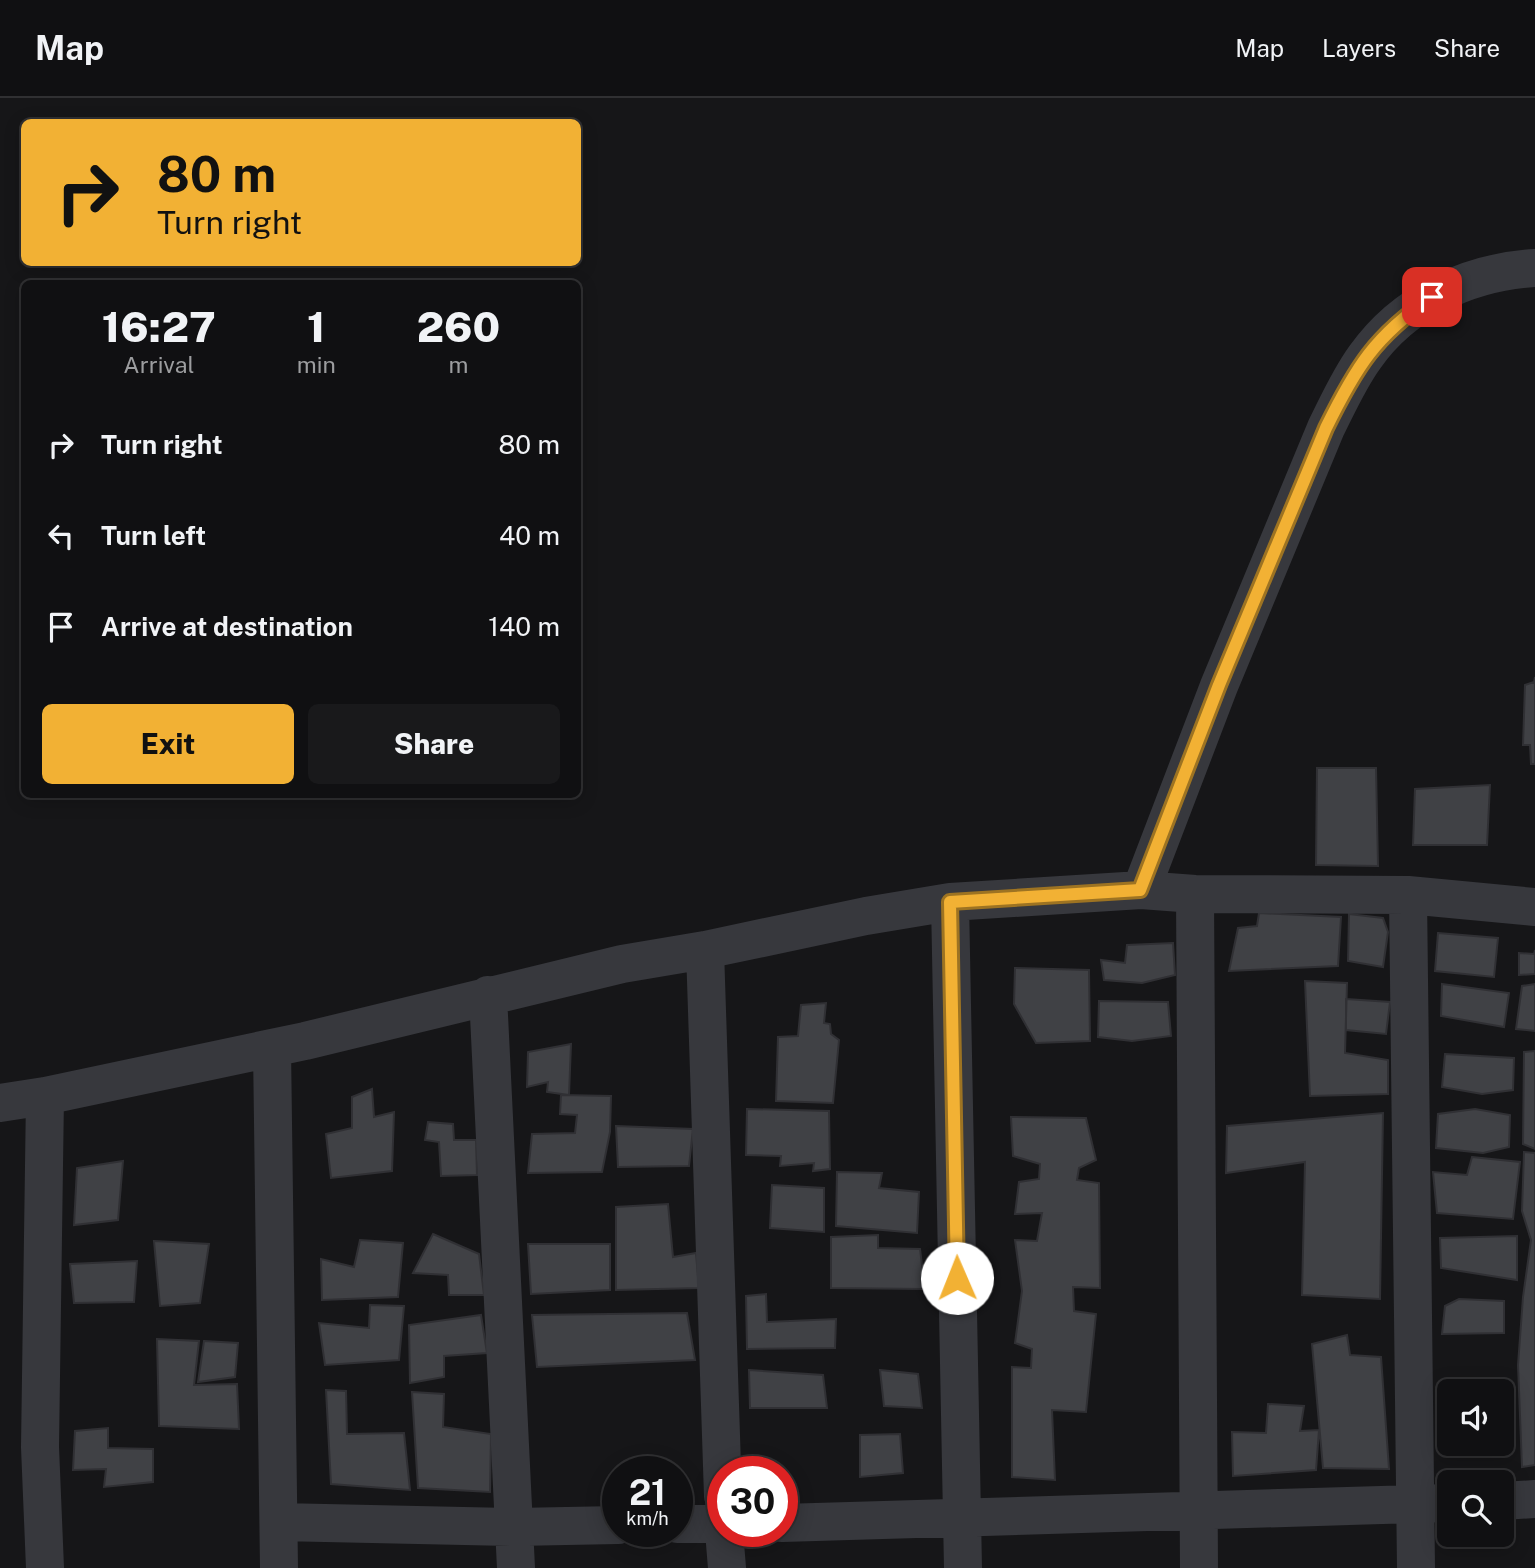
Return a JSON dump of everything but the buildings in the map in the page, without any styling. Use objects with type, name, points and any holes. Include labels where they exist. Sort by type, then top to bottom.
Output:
[{"type":"street","points":[[1140,890],[1219,685],[1326,428],[1345,389],[1366,356],[1388,330],[1432,297],[1459,283],[1487,275],[1535,268]]},
{"type":"street","points":[[0,1103],[272,1048],[622,964],[950,902],[1140,890],[1195,894],[1408,895],[1535,907]]},
{"type":"street","points":[[1195,894],[1199,1568]]},
{"type":"street","points":[[1408,895],[1432,1504],[1416,1568]]},
{"type":"street","points":[[950,902],[962,1568]]},
{"type":"street","points":[[705,950],[722,1456]]},
{"type":"street","points":[[488,995],[516,1568]]},
{"type":"street","points":[[272,1048],[279,1568]]},
{"type":"street","points":[[45,1096],[40,1447],[45,1568]]},
{"type":"street","points":[[1514,1500],[1535,1499]]},
{"type":"street","points":[[798,1522],[1432,1504]]},
{"type":"street","points":[[279,1522],[515,1527],[602,1525]]},
{"type":"street","points":[[725,1547],[727,1568]]},
{"type":"route","points":[[957,1278],[950,902],[1140,890],[1219,685],[1326,428],[1345,389],[1366,356],[1388,330],[1432,297]]}]
